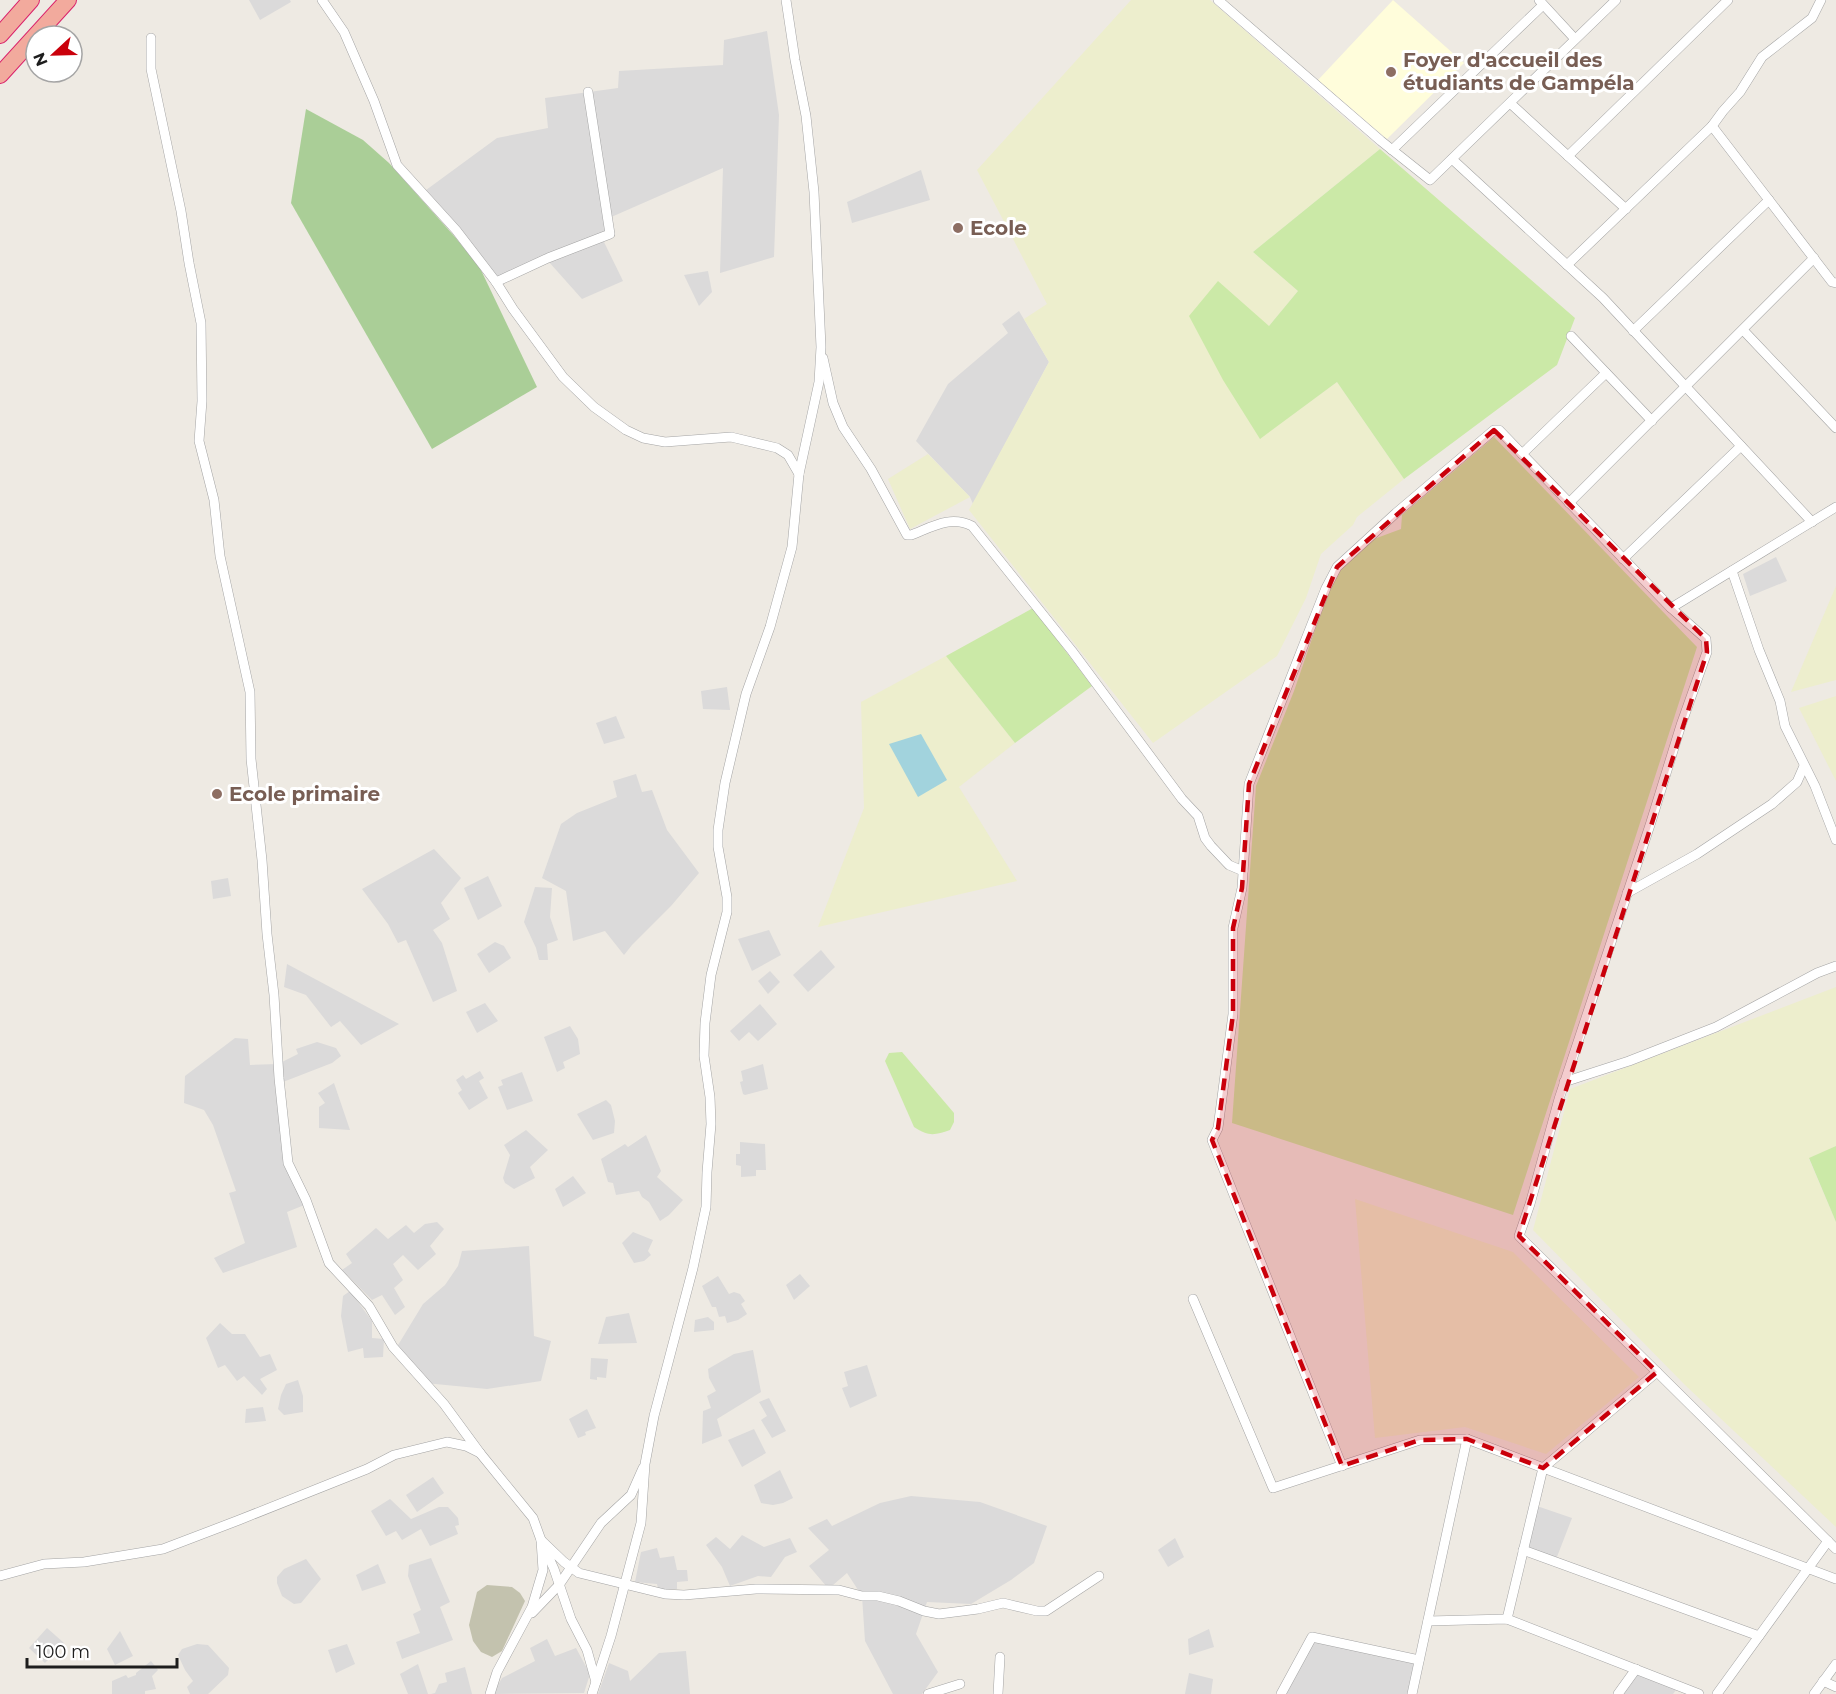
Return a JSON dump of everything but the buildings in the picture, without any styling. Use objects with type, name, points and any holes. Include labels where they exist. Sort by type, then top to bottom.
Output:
[{"type":"highway","points":[[0,35],[31,0]]},
{"type":"highway","points":[[0,75],[68,0]]},
{"type":"street","points":[[322,0],[344,32],[374,101],[398,165],[456,230],[563,377],[594,406],[626,430],[643,438],[665,442],[731,437],[777,448],[788,455],[798,474]]},
{"type":"street","points":[[592,1694],[641,1523],[645,1464],[654,1416],[693,1268],[706,1207],[706,1172],[711,1124],[704,1056],[705,1023],[711,975],[727,912],[728,897],[718,838],[725,783],[746,694],[770,627],[792,547],[798,474],[819,382],[821,346],[814,192],[806,116],[786,0]]},
{"type":"street","points":[[1218,0],[1430,180],[1616,0]]},
{"type":"street","points":[[1568,156],[1728,0]]},
{"type":"street","points":[[1567,265],[1712,126],[1740,92],[1762,57],[1812,18],[1821,0]]},
{"type":"street","points":[[1392,150],[1541,2],[1575,39]]},
{"type":"street","points":[[151,38],[151,69],[181,210],[201,323],[202,401],[199,441],[214,500],[220,555],[250,692],[251,759],[288,1163],[306,1200],[329,1263],[369,1306],[393,1347],[444,1404],[533,1518],[571,1619],[587,1650],[596,1682]]},
{"type":"street","points":[[496,282],[548,258],[610,234],[588,92]]},
{"type":"street","points":[[1510,103],[1626,208]]},
{"type":"street","points":[[1712,126],[1832,282],[1836,283]]},
{"type":"street","points":[[1452,159],[1602,298],[1812,522]]},
{"type":"street","points":[[1633,331],[1769,200]]},
{"type":"street","points":[[1569,503],[1814,258]]},
{"type":"street","points":[[1743,330],[1836,428]]},
{"type":"street","points":[[1571,336],[1652,421]]},
{"type":"street","points":[[821,346],[833,403],[843,427],[871,469],[907,535],[947,521],[958,520],[972,526],[1072,651],[1182,799],[1198,816],[1205,837],[1211,846],[1229,865],[1243,871]]},
{"type":"street","points":[[1522,454],[1606,373]]},
{"type":"street","points":[[1342,1466],[1212,1140],[1218,1128],[1233,1014],[1233,928],[1242,888],[1250,784],[1326,588],[1337,567],[1396,513],[1494,430],[1499,430],[1671,608],[1706,639],[1707,652],[1564,1082],[1519,1236],[1836,1549]]},
{"type":"street","points":[[1623,559],[1741,446]]},
{"type":"street","points":[[1671,608],[1836,507]]},
{"type":"street","points":[[1732,571],[1759,650],[1780,701],[1785,726],[1815,786],[1836,840]]},
{"type":"street","points":[[1627,892],[1697,854],[1772,804],[1797,782],[1804,766]]},
{"type":"street","points":[[1564,1082],[1629,1061],[1716,1027],[1836,966]]},
{"type":"street","points":[[1193,1299],[1273,1488],[1420,1440],[1467,1439],[1836,1579]]},
{"type":"street","points":[[1507,1619],[1543,1468],[1657,1372]]},
{"type":"street","points":[[1412,1694],[1467,1439]]},
{"type":"street","points":[[0,1576],[44,1564],[84,1562],[163,1549],[345,1478],[394,1455],[447,1442],[466,1446],[480,1453]]},
{"type":"street","points":[[522,1624],[572,1568],[601,1523],[631,1495],[645,1464]]},
{"type":"street","points":[[541,1540],[579,1573],[665,1594],[684,1595],[756,1589],[839,1590],[899,1601],[939,1614],[1003,1603],[1046,1611],[1099,1576]]},
{"type":"street","points":[[490,1694],[497,1672],[532,1607],[543,1570],[541,1540]]},
{"type":"street","points":[[1717,1694],[1828,1541]]},
{"type":"street","points":[[1523,1550],[1759,1636]]},
{"type":"street","points":[[1428,1621],[1507,1619],[1699,1694]]},
{"type":"street","points":[[1281,1694],[1312,1637],[1419,1660]]},
{"type":"street","points":[[998,1694],[1000,1657]]},
{"type":"street","points":[[1814,1694],[1836,1664]]},
{"type":"street","points":[[1618,1694],[1636,1669]]},
{"type":"street","points":[[1823,1681],[1836,1687]]},
{"type":"street","points":[[928,1694],[960,1684]]},
{"type":"highlighted area","points":[[1494,430],[1706,639],[1707,652],[1519,1236],[1657,1372],[1543,1468],[1467,1439],[1420,1440],[1342,1466],[1212,1140],[1218,1128],[1233,1014],[1233,928],[1242,888],[1249,784],[1337,567]]},
{"type":"shaded area","points":[[249,0],[290,0],[291,2],[260,20]]},
{"type":"shaded area","points":[[1131,0],[1210,0],[1380,149],[1253,252],[1298,291],[1269,326],[1260,438],[1337,382],[1404,479],[1357,517],[1353,525],[1321,554],[1306,598],[1277,656],[1153,743],[969,510],[1049,362],[1024,319],[1047,304],[977,170]]},
{"type":"shaded area","name":"Foyer d'accueil des étudiants de Gampéla","points":[[1393,0],[1464,63],[1387,139],[1318,80]]},
{"type":"shaded area","points":[[767,31],[779,115],[774,257],[720,273],[723,168],[609,218],[610,234],[496,282],[422,193],[497,138],[548,128],[545,98],[618,88],[619,71],[723,65],[724,40]]},
{"type":"shaded area","points":[[921,170],[930,200],[852,223],[847,202]]},
{"type":"shaded area","points":[[603,240],[623,281],[582,299],[549,262]]},
{"type":"shaded area","points":[[708,271],[712,292],[699,306],[684,275]]},
{"type":"shaded area","points":[[1019,311],[1049,362],[973,504],[970,497],[916,441],[948,384],[1008,333],[1002,324]]},
{"type":"shaded area","points":[[928,454],[970,497],[910,529],[888,479]]},
{"type":"shaded area","points":[[1776,557],[1787,581],[1750,596],[1743,574]]},
{"type":"shaded area","points":[[1836,586],[1836,680],[1791,692]]},
{"type":"shaded area","points":[[946,656],[1015,743],[959,787],[1017,881],[818,927],[864,808],[861,702]]},
{"type":"shaded area","points":[[727,687],[730,710],[703,709],[701,691]]},
{"type":"shaded area","points":[[1836,696],[1836,781],[1799,708]]},
{"type":"shaded area","points":[[616,716],[625,738],[604,744],[596,723]]},
{"type":"shaded area","points":[[636,774],[642,792],[652,790],[667,830],[699,873],[624,955],[605,931],[573,941],[566,891],[542,878],[561,824],[577,813],[617,797],[613,781]]},
{"type":"shaded area","points":[[434,849],[461,878],[441,903],[450,919],[433,930],[442,943],[457,991],[433,1002],[406,940],[398,943],[388,924],[362,889]]},
{"type":"shaded area","points":[[488,876],[502,906],[478,920],[464,888]]},
{"type":"shaded area","points":[[228,878],[231,896],[213,899],[211,881]]},
{"type":"shaded area","points":[[535,887],[552,888],[550,917],[558,940],[547,944],[548,960],[539,960],[524,922]]},
{"type":"shaded area","points":[[769,930],[781,955],[752,971],[738,939]]},
{"type":"shaded area","points":[[495,942],[504,946],[511,958],[489,973],[477,954]]},
{"type":"shaded area","points":[[821,950],[835,967],[808,992],[793,975]]},
{"type":"shaded area","points":[[287,964],[399,1024],[361,1045],[340,1021],[331,1027],[306,995],[284,987]]},
{"type":"shaded area","points":[[770,971],[780,982],[768,994],[758,981]]},
{"type":"shaded area","points":[[1836,987],[1836,1146],[1809,1159],[1836,1222],[1836,1527],[1685,1385],[1533,1230],[1570,1089]]},
{"type":"shaded area","points":[[485,1003],[498,1021],[477,1033],[466,1012]]},
{"type":"shaded area","points":[[760,1004],[777,1024],[758,1041],[749,1032],[739,1041],[730,1031]]},
{"type":"shaded area","points":[[570,1026],[578,1039],[580,1054],[563,1062],[565,1068],[557,1072],[544,1037]]},
{"type":"shaded area","points":[[235,1038],[248,1039],[250,1065],[278,1064],[288,1163],[307,1204],[287,1212],[297,1247],[223,1273],[214,1258],[245,1243],[229,1193],[236,1191],[213,1125],[204,1110],[184,1103],[185,1076]]},
{"type":"shaded area","points":[[317,1042],[336,1048],[341,1056],[332,1063],[283,1082],[282,1062],[298,1054],[296,1049]]},
{"type":"shaded area","points":[[763,1064],[768,1089],[743,1094],[740,1082],[743,1081],[741,1071]]},
{"type":"shaded area","points":[[480,1071],[484,1078],[479,1081],[488,1098],[469,1110],[458,1093],[462,1090],[456,1080],[463,1075],[466,1079]]},
{"type":"shaded area","points":[[522,1072],[533,1101],[507,1110],[498,1087],[503,1085],[501,1080]]},
{"type":"shaded area","points":[[334,1083],[350,1130],[319,1128],[319,1107],[325,1103],[318,1093]]},
{"type":"shaded area","points":[[606,1100],[611,1105],[615,1121],[614,1133],[593,1140],[577,1114]]},
{"type":"shaded area","points":[[526,1130],[548,1150],[530,1167],[535,1178],[514,1189],[505,1183],[503,1178],[510,1155],[504,1145]]},
{"type":"shaded area","points":[[646,1135],[661,1171],[657,1177],[683,1200],[660,1221],[649,1202],[642,1197],[639,1191],[616,1195],[613,1183],[608,1182],[601,1159],[625,1144],[628,1147]]},
{"type":"shaded area","points":[[740,1142],[765,1144],[766,1170],[756,1170],[756,1176],[741,1177],[741,1166],[736,1165],[736,1154],[740,1154]]},
{"type":"shaded area","points":[[573,1176],[586,1193],[563,1207],[555,1189]]},
{"type":"shaded area","points":[[1355,1199],[1513,1252],[1639,1377],[1546,1454],[1465,1427],[1375,1438]]},
{"type":"shaded area","points":[[437,1222],[444,1229],[430,1246],[436,1254],[418,1270],[403,1255],[393,1264],[403,1280],[394,1288],[405,1307],[395,1315],[382,1295],[372,1300],[342,1270],[352,1263],[346,1254],[376,1228],[388,1239],[406,1225],[414,1233],[425,1224]]},
{"type":"shaded area","points":[[633,1232],[653,1240],[648,1251],[651,1255],[644,1261],[634,1263],[622,1243]]},
{"type":"shaded area","points":[[529,1246],[534,1336],[551,1341],[541,1381],[487,1389],[425,1383],[395,1350],[423,1304],[445,1285],[458,1266],[462,1251]]},
{"type":"shaded area","points":[[800,1274],[810,1286],[794,1300],[786,1285]]},
{"type":"shaded area","points":[[718,1276],[729,1294],[734,1292],[740,1294],[745,1301],[741,1304],[747,1314],[738,1320],[727,1323],[725,1316],[719,1317],[716,1307],[712,1307],[702,1286]]},
{"type":"shaded area","points":[[350,1291],[372,1321],[372,1338],[384,1339],[383,1357],[364,1358],[363,1348],[348,1352],[341,1316],[343,1296]]},
{"type":"shaded area","points":[[629,1313],[637,1343],[598,1344],[606,1317]]},
{"type":"shaded area","points":[[708,1317],[714,1322],[714,1330],[694,1332],[695,1320]]},
{"type":"shaded area","points":[[220,1323],[232,1334],[245,1334],[260,1357],[270,1354],[277,1370],[260,1379],[267,1389],[262,1395],[244,1376],[237,1381],[225,1365],[218,1368],[206,1338]]},
{"type":"shaded area","points":[[753,1350],[761,1392],[717,1419],[722,1436],[702,1444],[703,1411],[711,1408],[707,1396],[716,1391],[709,1378],[708,1369],[734,1354]]},
{"type":"shaded area","points":[[591,1358],[608,1359],[606,1378],[590,1379]]},
{"type":"shaded area","points":[[867,1365],[877,1396],[850,1408],[842,1388],[848,1386],[844,1372]]},
{"type":"shaded area","points":[[298,1380],[303,1396],[303,1412],[284,1415],[278,1409],[281,1395],[286,1384]]},
{"type":"shaded area","points":[[769,1398],[786,1431],[772,1438],[761,1420],[767,1416],[759,1402]]},
{"type":"shaded area","points":[[263,1407],[266,1421],[245,1423],[246,1409]]},
{"type":"shaded area","points":[[587,1409],[596,1428],[585,1432],[586,1435],[578,1438],[569,1419]]},
{"type":"shaded area","points":[[754,1429],[766,1453],[742,1467],[728,1440]]},
{"type":"shaded area","points":[[780,1470],[793,1498],[773,1505],[761,1503],[754,1485]]},
{"type":"shaded area","points":[[433,1477],[444,1493],[417,1512],[406,1495]]},
{"type":"shaded area","points":[[911,1496],[980,1502],[1047,1526],[1034,1563],[1011,1580],[971,1604],[927,1602],[916,1634],[938,1672],[922,1694],[893,1694],[865,1641],[862,1596],[847,1573],[833,1585],[827,1587],[809,1566],[829,1550],[808,1528],[827,1519],[832,1526],[880,1503]]},
{"type":"shaded area","points":[[390,1499],[411,1519],[439,1507],[448,1507],[458,1518],[459,1525],[455,1526],[458,1534],[430,1546],[421,1529],[402,1540],[396,1531],[386,1536],[371,1511]]},
{"type":"shaded area","points":[[1534,1505],[1572,1518],[1555,1562],[1523,1550]]},
{"type":"shaded area","points":[[742,1535],[764,1547],[790,1538],[797,1552],[785,1557],[771,1577],[758,1576],[730,1586],[722,1567],[706,1545],[716,1537],[730,1549]]},
{"type":"shaded area","points":[[1175,1538],[1184,1557],[1168,1567],[1158,1550]]},
{"type":"shaded area","points":[[657,1548],[660,1558],[674,1556],[677,1570],[687,1570],[688,1581],[677,1582],[677,1589],[658,1589],[657,1584],[635,1582],[641,1552]]},
{"type":"shaded area","points":[[431,1558],[450,1602],[440,1607],[453,1640],[402,1659],[396,1642],[420,1633],[413,1614],[421,1610],[408,1576],[409,1565]]},
{"type":"shaded area","points":[[306,1559],[321,1579],[301,1603],[294,1604],[282,1596],[277,1577],[284,1569]]},
{"type":"shaded area","points":[[378,1564],[386,1583],[362,1591],[356,1575]]},
{"type":"shaded area","points":[[487,1585],[512,1587],[525,1601],[502,1651],[492,1657],[481,1652],[473,1641],[469,1625],[477,1592]]},
{"type":"shaded area","points":[[47,1628],[64,1643],[45,1663],[29,1648]]},
{"type":"shaded area","points":[[1209,1629],[1214,1647],[1189,1655],[1188,1639]]},
{"type":"shaded area","points":[[120,1631],[133,1656],[115,1665],[107,1649]]},
{"type":"shaded area","points":[[1312,1637],[1419,1660],[1412,1694],[1281,1694]]},
{"type":"shaded area","points":[[547,1639],[555,1656],[576,1648],[590,1674],[584,1693],[494,1694],[502,1678],[535,1661],[530,1648]]},
{"type":"shaded area","points":[[197,1644],[208,1645],[229,1668],[228,1675],[208,1694],[190,1694],[187,1687],[193,1681],[178,1655],[182,1649]]},
{"type":"shaded area","points":[[347,1644],[355,1664],[336,1673],[328,1650]]},
{"type":"shaded area","points":[[686,1651],[690,1694],[598,1694],[609,1663],[628,1671],[630,1681],[659,1653]]},
{"type":"shaded area","points":[[151,1661],[158,1670],[152,1676],[156,1689],[145,1691],[145,1694],[112,1694],[112,1681],[126,1675],[128,1678],[136,1675]]},
{"type":"shaded area","points":[[418,1664],[428,1694],[408,1694],[400,1674]]},
{"type":"shaded area","points":[[465,1667],[472,1694],[431,1694],[435,1693],[439,1684],[447,1682],[445,1673]]},
{"type":"shaded area","points":[[1636,1669],[1679,1686],[1673,1694],[1618,1694]]},
{"type":"shaded area","points":[[1189,1673],[1213,1679],[1211,1694],[1185,1694]]},
{"type":"green space","points":[[306,109],[363,140],[389,163],[455,237],[480,268],[537,387],[432,449],[291,203]]},
{"type":"green space","points":[[1380,149],[1575,318],[1557,365],[1404,479],[1337,382],[1260,439],[1223,380],[1189,316],[1218,281],[1269,326],[1298,291],[1253,252]]},
{"type":"green space","points":[[1494,437],[1697,647],[1513,1215],[1232,1123],[1256,786],[1294,691],[1327,595],[1342,566],[1374,539],[1401,529],[1402,515]]},
{"type":"green space","points":[[1033,608],[1092,686],[1015,743],[946,656]]},
{"type":"green space","points":[[902,1052],[954,1113],[954,1122],[950,1130],[932,1134],[914,1127],[885,1061],[889,1053]]},
{"type":"green space","points":[[1836,1146],[1836,1222],[1809,1158]]},
{"type":"water","points":[[921,734],[947,780],[918,797],[889,744]]},
{"type":"place","name":"Foyer d'accueil des étudiants de Gampéla","points":[[1391,72]]},
{"type":"place","name":"Ecole","points":[[958,228]]},
{"type":"place","name":"Ecole primaire","points":[[217,794]]}]
